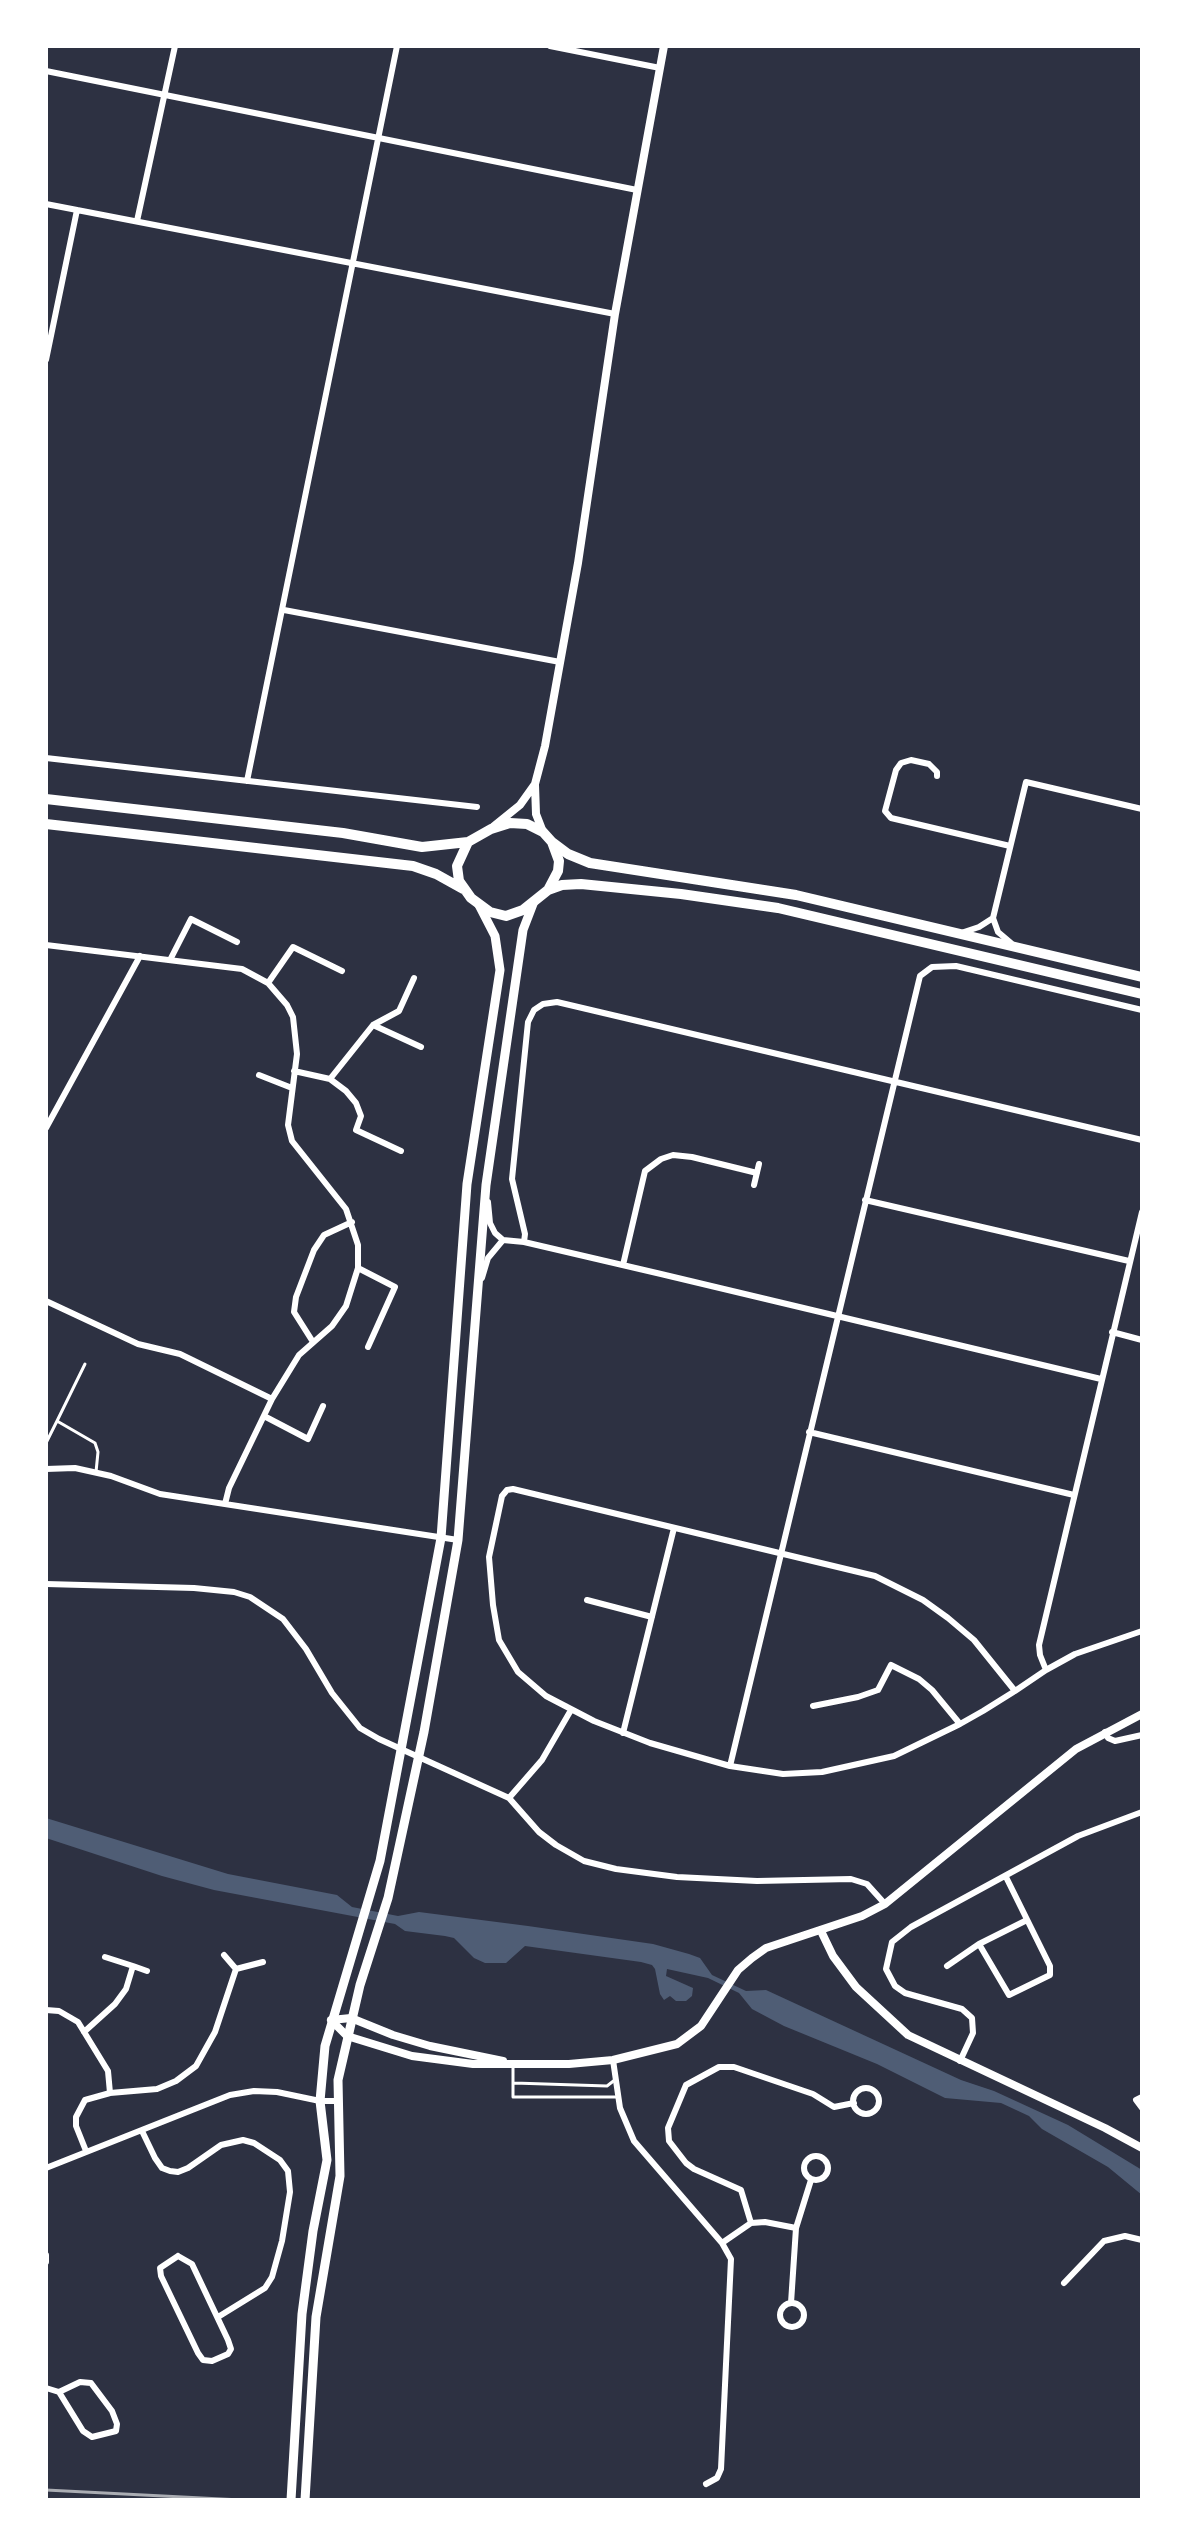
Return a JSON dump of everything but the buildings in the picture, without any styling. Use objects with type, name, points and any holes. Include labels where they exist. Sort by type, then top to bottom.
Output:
[{"type":"main road","points":[[46,799],[343,833],[422,847],[468,842],[491,829],[519,823],[543,832],[568,854],[590,863],[754,887],[1142,977]]},
{"type":"main road","points":[[46,824],[413,866],[463,889],[490,912],[506,916],[523,910],[548,890],[558,871],[559,861],[552,842]]},
{"type":"main road","points":[[463,889],[457,866],[468,842]]},
{"type":"main road","points":[[548,890],[562,885],[581,884],[778,908],[1142,994]]},
{"type":"main road","points":[[305,2500],[316,2317],[340,2176],[338,2080],[351,2018],[388,1898],[424,1732],[458,1540],[486,1185],[523,930],[535,902]]},
{"type":"main road","points":[[291,2500],[302,2314],[327,2160],[320,2101],[321,2072],[331,2020],[371,1894],[397,1775],[441,1538],[467,1184],[500,970],[495,936],[479,905]]},
{"type":"street","points":[[137,221],[175,46]]},
{"type":"street","points":[[247,781],[397,46]]},
{"type":"street","points":[[550,46],[660,68]]},
{"type":"street","points":[[543,832],[536,814],[535,784],[545,746],[578,563],[615,314],[664,46]]},
{"type":"street","points":[[46,71],[637,190]]},
{"type":"street","points":[[46,204],[615,314]]},
{"type":"street","points":[[46,360],[77,210]]},
{"type":"street","points":[[284,610],[560,662]]},
{"type":"street","points":[[46,758],[477,807]]},
{"type":"street","points":[[937,776],[929,764],[911,760],[901,763],[896,770],[885,811],[891,818],[1010,846]]},
{"type":"street","points":[[1013,945],[998,932],[993,918],[1026,782],[1142,809]]},
{"type":"street","points":[[491,829],[520,805],[535,784]]},
{"type":"street","points":[[960,933],[979,927],[993,918]]},
{"type":"street","points":[[170,960],[191,919],[237,942]]},
{"type":"street","points":[[46,945],[242,969],[268,983],[293,1017],[297,1034],[288,1125],[292,1141],[335,1193],[352,1222],[358,1245],[358,1268],[346,1306],[332,1326],[299,1355],[272,1399],[229,1488],[225,1504]]},
{"type":"street","points":[[268,983],[293,947],[342,971]]},
{"type":"street","points":[[46,1128],[140,956]]},
{"type":"street","points":[[730,1766],[917,982],[932,967],[956,966],[1142,1010]]},
{"type":"street","points":[[330,1079],[373,1025],[399,1011],[414,978]]},
{"type":"street","points":[[524,1242],[525,1234],[512,1179],[528,1022],[534,1010],[543,1004],[557,1002],[1142,1140]]},
{"type":"street","points":[[373,1025],[421,1047]]},
{"type":"street","points":[[294,1071],[330,1079],[356,1103],[361,1116],[356,1130],[401,1151]]},
{"type":"street","points":[[259,1075],[292,1088]]},
{"type":"street","points":[[623,1265],[645,1171],[661,1159],[673,1155],[692,1157],[757,1173]]},
{"type":"street","points":[[754,1185],[759,1164]]},
{"type":"street","points":[[486,1185],[490,1223],[503,1240],[623,1265],[1101,1379]]},
{"type":"street","points":[[865,1200],[1129,1261]]},
{"type":"street","points":[[1046,1670],[1039,1645],[1142,1212]]},
{"type":"street","points":[[313,1342],[294,1312],[296,1297],[314,1250],[324,1235],[352,1222]]},
{"type":"street","points":[[476,1298],[488,1258],[503,1240]]},
{"type":"street","points":[[358,1268],[395,1287],[368,1347]]},
{"type":"street","points":[[46,1301],[138,1344],[180,1354],[272,1399]]},
{"type":"street","points":[[1112,1332],[1142,1340]]},
{"type":"street","points":[[264,1416],[308,1439],[323,1406]]},
{"type":"street","points":[[809,1432],[1074,1495]]},
{"type":"street","points":[[46,1469],[75,1468],[160,1494],[458,1540]]},
{"type":"street","points":[[1015,1691],[974,1640],[923,1600],[875,1576],[513,1489],[502,1496],[489,1557],[495,1625],[510,1663],[530,1685],[571,1710],[650,1743],[730,1766],[783,1774],[840,1770],[908,1751],[960,1724],[1015,1691],[1046,1670],[1075,1654],[1142,1631]]},
{"type":"street","points":[[623,1733],[674,1528]]},
{"type":"street","points":[[46,1584],[194,1588],[250,1597],[283,1619],[306,1649],[332,1693],[360,1728],[509,1798],[539,1832],[584,1861],[677,1877],[728,1880],[851,1879],[867,1884],[885,1904]]},
{"type":"street","points":[[587,1600],[652,1617]]},
{"type":"street","points":[[813,1706],[878,1690],[891,1665],[919,1679],[932,1690],[960,1724]]},
{"type":"street","points":[[509,1798],[542,1760],[571,1710]]},
{"type":"street","points":[[331,2020],[347,2036],[440,2061],[473,2064],[569,2064],[613,2060],[677,2044],[701,2026],[738,1970],[766,1948],[862,1916],[885,1904],[1076,1749],[1142,1714]]},
{"type":"street","points":[[1105,1732],[1108,1738],[1115,1741],[1142,1735]]},
{"type":"street","points":[[960,2061],[973,2033],[972,2018],[962,2009],[899,1990],[888,1975],[889,1950],[897,1936],[1078,1836],[1142,1812]]},
{"type":"street","points":[[979,1944],[1006,1993],[1013,1995],[1047,1978],[1051,1970],[1006,1877]]},
{"type":"street","points":[[947,1966],[979,1944],[1027,1920]]},
{"type":"street","points":[[821,1931],[833,1956],[856,1987],[908,2035],[1142,2148]]},
{"type":"street","points":[[224,1955],[236,1969]]},
{"type":"street","points":[[105,1957],[147,1971]]},
{"type":"street","points":[[236,1969],[263,1962]]},
{"type":"street","points":[[84,2032],[115,2004],[126,1989],[133,1966]]},
{"type":"street","points":[[86,2151],[76,2126],[80,2107],[93,2096],[157,2089],[176,2081],[196,2066],[215,2032],[236,1969]]},
{"type":"street","points":[[46,2010],[69,2015],[84,2032],[108,2071],[110,2093]]},
{"type":"street","points":[[331,2020],[351,2018],[430,2046],[513,2063]]},
{"type":"street","points":[[613,2060],[618,2097],[634,2141],[729,2252],[732,2267],[721,2469],[717,2478],[706,2484]]},
{"type":"street","points":[[751,2223],[741,2190],[694,2169],[669,2141],[668,2128],[686,2085],[719,2067],[734,2067],[813,2094],[834,2107],[854,2103]]},
{"type":"street","points":[[864,2088],[873,2090],[879,2098],[877,2108],[869,2113],[859,2111],[854,2103],[856,2094],[864,2088]]},
{"type":"street","points":[[46,2168],[230,2095],[254,2091],[277,2092],[320,2101],[337,2101]]},
{"type":"street","points":[[1142,2097],[1136,2100],[1142,2108]]},
{"type":"street","points":[[142,2131],[155,2158],[162,2168],[170,2171],[188,2168],[231,2140],[254,2143],[280,2160],[288,2171],[290,2192],[272,2277],[265,2288],[218,2317]]},
{"type":"street","points":[[811,2157],[821,2157],[828,2163],[828,2173],[821,2180],[811,2180],[805,2173],[804,2163],[811,2157]]},
{"type":"street","points":[[791,2303],[796,2228],[811,2180]]},
{"type":"street","points":[[722,2243],[751,2223],[765,2222],[796,2228]]},
{"type":"street","points":[[1064,2283],[1104,2241],[1125,2236],[1142,2240]]},
{"type":"street","points":[[46,2255],[46,2262]]},
{"type":"street","points":[[178,2256],[187,2259],[218,2317],[231,2349],[228,2354],[212,2361],[203,2360],[161,2276],[160,2268],[178,2256]]},
{"type":"street","points":[[46,2388],[59,2392],[83,2431],[92,2437],[116,2431],[112,2411],[91,2383],[80,2382],[59,2392]]},
{"type":"lane","points":[[46,1443],[85,1364]]},
{"type":"lane","points":[[57,1421],[95,1443],[98,1452],[96,1472]]},
{"type":"lane","points":[[513,2063],[513,2097],[618,2097]]},
{"type":"lane","points":[[514,2083],[607,2086],[616,2079]]},
{"type":"water","points":[[46,1818],[228,1874],[337,1895],[352,1907],[398,1916],[419,1912],[528,1926],[653,1944],[689,1954],[700,1958],[712,1975],[746,1991],[766,1990],[961,2080],[994,2091],[1068,2125],[1142,2170],[1142,2195],[1108,2167],[1042,2129],[1029,2116],[1001,2103],[945,2098],[877,2064],[784,2026],[752,2009],[739,1993],[708,1978],[667,1969],[666,1976],[693,1988],[692,1996],[686,2001],[676,2001],[670,1996],[664,2000],[655,1969],[641,1962],[525,1946],[506,1963],[485,1963],[474,1958],[454,1938],[405,1931],[395,1924],[214,1890],[46,1838]]},
{"type":"railway","points":[[46,2490],[241,2500]]}]
